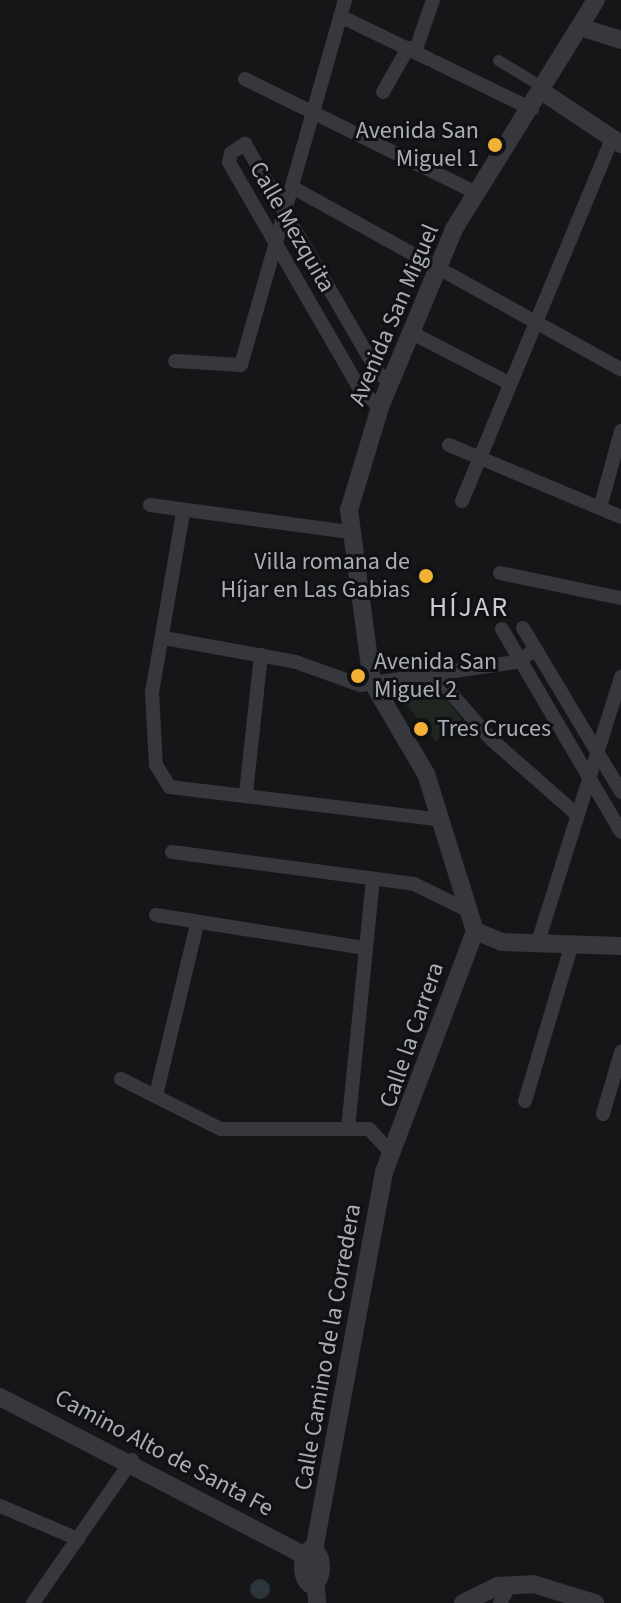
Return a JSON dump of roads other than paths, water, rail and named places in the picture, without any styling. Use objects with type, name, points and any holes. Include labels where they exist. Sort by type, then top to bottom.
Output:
[{"type":"street","points":[[175,361],[241,365],[345,0]]},
{"type":"street","points":[[383,92],[422,55],[433,0]]},
{"type":"street","name":"Avenida San Miguel","points":[[372,682],[350,532],[358,470],[380,407],[438,265],[477,193],[544,90],[596,0]]},
{"type":"street","points":[[340,16],[532,109]]},
{"type":"street","points":[[580,27],[621,40]]},
{"type":"street","points":[[462,501],[533,320],[616,141],[498,60]]},
{"type":"street","points":[[245,79],[477,193]]},
{"type":"street","name":"Calle Mezquita","points":[[380,407],[361,391],[276,243],[231,153],[245,144],[379,374],[391,382]]},
{"type":"street","points":[[292,187],[438,265],[621,369]]},
{"type":"street","points":[[412,333],[507,382]]},
{"type":"street","points":[[600,508],[621,431]]},
{"type":"street","points":[[449,445],[621,517]]},
{"type":"street","points":[[150,505],[183,513],[350,532]]},
{"type":"street","points":[[183,513],[164,638],[152,692],[156,765],[170,787],[246,793],[442,820]]},
{"type":"street","points":[[500,573],[621,598]]},
{"type":"street","points":[[523,628],[621,792]]},
{"type":"street","points":[[502,629],[621,832]]},
{"type":"street","points":[[164,638],[261,655],[360,685],[433,673],[524,666],[540,657]]},
{"type":"street","points":[[246,793],[261,655]]},
{"type":"street","points":[[433,673],[491,739],[575,813]]},
{"type":"street","points":[[538,942],[586,772],[621,679]]},
{"type":"street","points":[[372,682],[410,740],[442,820],[465,909],[475,931],[502,942],[621,946]]},
{"type":"street","points":[[602,762],[621,762]]},
{"type":"street","points":[[172,852],[414,884],[465,909]]},
{"type":"street","points":[[348,1129],[373,879]]},
{"type":"street","points":[[156,915],[197,924],[365,948]]},
{"type":"street","points":[[156,1095],[197,924]]},
{"type":"street","name":"Calle la Carrera","points":[[391,1153],[475,931]]},
{"type":"street","points":[[525,1101],[572,943]]},
{"type":"street","points":[[603,1114],[621,1052]]},
{"type":"street","points":[[121,1079],[244,1133],[369,1129],[391,1153]]},
{"type":"street","name":"Calle Camino de la Corredera","points":[[317,1603],[310,1557],[391,1153]]},
{"type":"street","name":"Camino Alto de Santa Fe","points":[[0,1397],[132,1460],[310,1557]]},
{"type":"street","points":[[33,1603],[132,1460]]},
{"type":"street","points":[[0,1506],[78,1539]]},
{"type":"street","points":[[500,1603],[510,1585]]},
{"type":"street","points":[[463,1603],[510,1585],[595,1603]]},
{"type":"place","name":"Avenida San Miguel 1","points":[[495,145]]},
{"type":"place","name":"Villa romana de Híjar en Las Gabias","points":[[426,576]]},
{"type":"place","name":"Avenida San Miguel 2","points":[[358,676]]},
{"type":"place","name":"Tres Cruces","points":[[421,729]]},
{"type":"district","name":"HÍJAR","points":[[469,607]]}]
